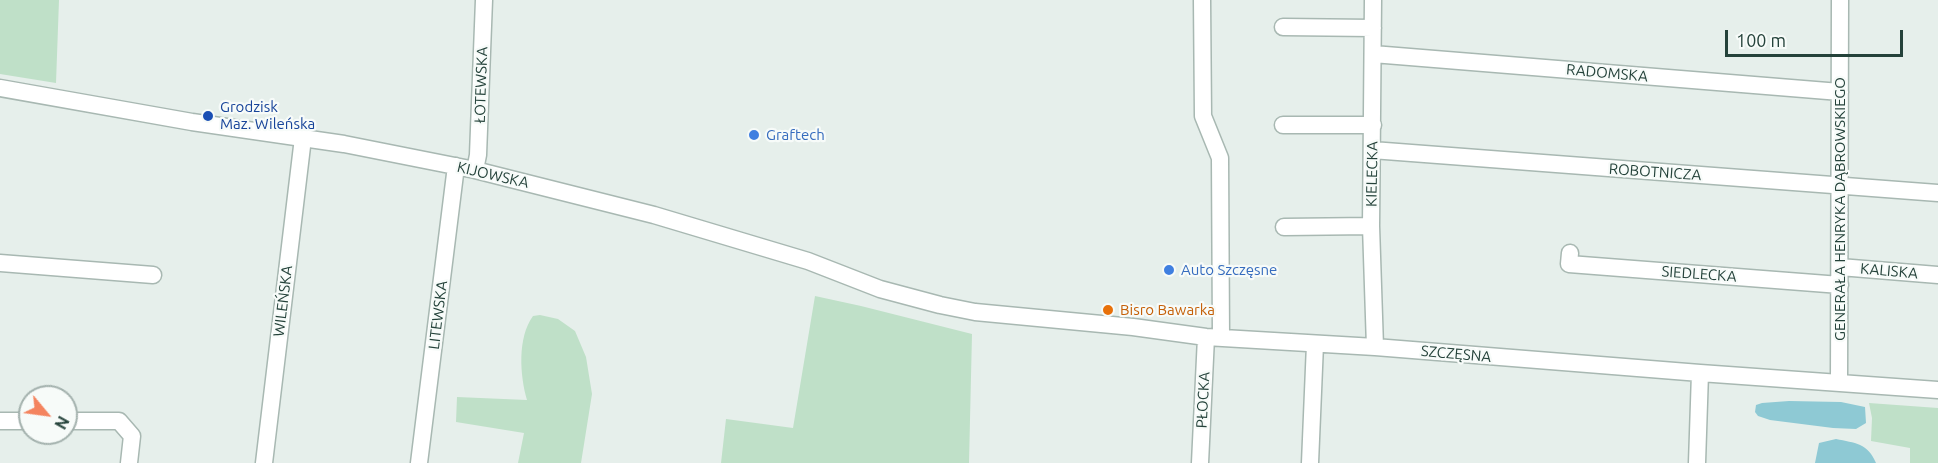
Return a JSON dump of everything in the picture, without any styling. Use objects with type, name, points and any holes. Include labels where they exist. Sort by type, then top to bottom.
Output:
[{"type":"street","name":"ŁOTEWSKA","points":[[475,170],[478,155],[484,0]]},
{"type":"street","name":"PŁOCKA","points":[[1200,463],[1214,338],[1220,158],[1203,116],[1202,0]]},
{"type":"street","name":"KIELECKA","points":[[1373,0],[1371,226],[1375,347]]},
{"type":"street","name":"GENERAŁA HENRYKA DĄBROWSKIEGO","points":[[1839,382],[1840,0]]},
{"type":"street","points":[[1283,27],[1373,28]]},
{"type":"street","name":"RADOMSKA","points":[[1373,54],[1840,92]]},
{"type":"street","name":"KIJOWSKA","points":[[0,88],[192,122],[344,144],[475,170],[654,215],[805,260],[880,289],[975,312]]},
{"type":"street","points":[[1283,125],[1373,125]]},
{"type":"street","name":"WILEŃSKA","points":[[264,463],[303,138]]},
{"type":"street","name":"ROBOTNICZA","points":[[1372,150],[1938,193]]},
{"type":"street","name":"LITEWSKA","points":[[419,463],[456,166]]},
{"type":"street","points":[[1284,227],[1371,226]]},
{"type":"street","name":"SIEDLECKA","points":[[1570,253],[1569,264],[1840,285]]},
{"type":"street","points":[[0,263],[153,275]]},
{"type":"street","name":"KALISKA","points":[[1840,267],[1938,275]]},
{"type":"street","name":"SZCZĘSNA","points":[[975,312],[1133,327],[1214,338],[1375,347],[1700,374],[1938,390]]},
{"type":"street","points":[[1310,463],[1315,344]]},
{"type":"street","points":[[1697,463],[1700,374]]},
{"type":"street","points":[[0,421],[18,421]]},
{"type":"street","points":[[78,421],[119,421],[132,436],[129,463]]},
{"type":"green space","points":[[0,0],[59,0],[56,83],[0,74]]},
{"type":"green space","points":[[815,296],[972,334],[969,463],[721,463],[726,419],[793,428]]},
{"type":"green space","points":[[540,315],[558,319],[575,331],[586,357],[592,394],[581,463],[518,463],[524,433],[456,422],[457,397],[527,400],[523,380],[522,346],[524,335],[533,316]]},
{"type":"green space","points":[[1869,403],[1938,408],[1938,463],[1910,463],[1910,448],[1871,441],[1872,418]]},
{"type":"water","points":[[1841,402],[1865,407],[1866,423],[1856,429],[1833,428],[1770,420],[1758,416],[1755,412],[1756,405],[1762,403]]},
{"type":"water","points":[[1836,439],[1855,443],[1865,448],[1876,463],[1815,463],[1819,443]]},
{"type":"place","name":"Grodzisk Maz. Wileńska","points":[[208,116]]},
{"type":"place","name":"Graftech","points":[[754,135]]},
{"type":"place","name":"Auto Szczęsne","points":[[1169,270]]},
{"type":"place","name":"Bisro Bawarka","points":[[1108,310]]}]
